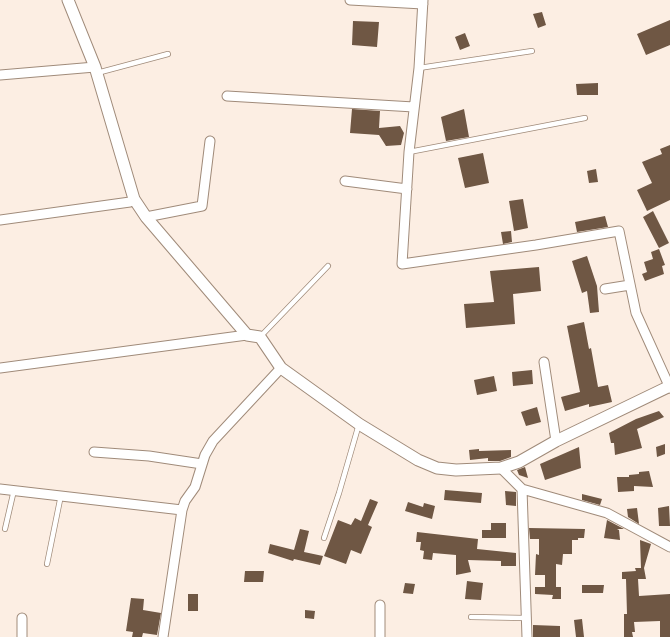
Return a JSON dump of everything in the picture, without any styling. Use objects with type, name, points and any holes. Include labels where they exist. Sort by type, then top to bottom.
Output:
[{"type":"street","points":[[68,0],[96,70],[134,199],[146,217],[247,335]]},
{"type":"street","points":[[0,368],[247,335],[260,337],[281,368],[359,424],[418,460],[437,468],[456,470],[501,468],[519,462],[556,441],[670,387],[636,313],[619,231],[536,245],[402,264],[409,152],[419,68],[423,2],[350,0]]},
{"type":"street","points":[[0,74],[96,70]]},
{"type":"street","points":[[227,96],[414,107]]},
{"type":"street","points":[[146,217],[202,206],[210,142]]},
{"type":"street","points":[[345,181],[407,189]]},
{"type":"street","points":[[0,220],[130,202],[134,199]]},
{"type":"street","points":[[605,289],[630,285]]},
{"type":"street","points":[[544,362],[556,441]]},
{"type":"street","points":[[163,637],[182,510],[185,501],[195,487],[205,456],[213,441],[281,368]]},
{"type":"street","points":[[94,452],[149,456],[202,464]]},
{"type":"street","points":[[501,468],[522,488],[607,513],[670,547]]},
{"type":"street","points":[[522,488],[527,637]]},
{"type":"street","points":[[0,489],[182,510]]},
{"type":"street","points":[[380,605],[380,637]]},
{"type":"street","points":[[22,618],[22,637]]},
{"type":"lane","points":[[419,68],[532,51]]},
{"type":"lane","points":[[96,70],[168,54]]},
{"type":"lane","points":[[409,152],[585,118]]},
{"type":"lane","points":[[260,337],[328,266]]},
{"type":"lane","points":[[324,538],[340,493],[359,424]]},
{"type":"lane","points":[[5,529],[14,490]]},
{"type":"lane","points":[[47,564],[61,495]]},
{"type":"lane","points":[[471,617],[526,618]]},
{"type":"building","points":[[542,12],[546,25],[538,28],[533,14]]},
{"type":"building","points":[[670,20],[670,45],[646,55],[637,34]]},
{"type":"building","points":[[353,21],[379,22],[377,47],[352,45]]},
{"type":"building","points":[[465,33],[470,46],[460,50],[455,37]]},
{"type":"building","points":[[598,83],[598,95],[577,95],[576,84]]},
{"type":"building","points":[[352,109],[380,111],[379,128],[400,126],[404,133],[401,145],[386,146],[379,135],[350,133]]},
{"type":"building","points":[[464,109],[469,137],[446,141],[441,117]]},
{"type":"building","points":[[670,145],[670,200],[647,211],[637,190],[652,183],[642,162],[662,154],[660,149]]},
{"type":"building","points":[[483,153],[489,183],[465,188],[458,158]]},
{"type":"building","points":[[596,169],[598,182],[589,183],[587,171]]},
{"type":"building","points":[[523,199],[528,228],[514,231],[509,201]]},
{"type":"building","points":[[653,211],[669,243],[659,248],[643,217]]},
{"type":"building","points":[[605,216],[608,227],[577,232],[575,222]]},
{"type":"building","points":[[511,231],[512,242],[503,244],[501,232]]},
{"type":"building","points":[[659,249],[665,265],[662,266],[664,274],[645,281],[642,274],[647,272],[644,262],[653,259],[651,252]]},
{"type":"building","points":[[587,256],[597,286],[599,312],[590,313],[587,291],[582,293],[572,261]]},
{"type":"building","points":[[539,267],[541,291],[513,294],[515,324],[466,328],[464,304],[494,302],[490,271]]},
{"type":"building","points":[[584,322],[589,349],[591,348],[598,387],[608,385],[612,402],[589,407],[589,404],[565,411],[561,397],[580,392],[567,326]]},
{"type":"building","points":[[532,370],[533,384],[513,386],[512,372]]},
{"type":"building","points":[[494,376],[497,391],[477,395],[474,380]]},
{"type":"building","points":[[537,407],[541,422],[526,426],[521,412]]},
{"type":"building","points":[[659,411],[664,417],[637,429],[642,448],[615,455],[614,443],[611,443],[609,433],[636,419]]},
{"type":"building","points":[[665,444],[665,454],[657,457],[656,447]]},
{"type":"building","points":[[579,447],[581,468],[545,480],[540,464]]},
{"type":"building","points":[[479,449],[479,451],[511,450],[511,457],[500,461],[488,461],[488,458],[470,460],[469,450]]},
{"type":"building","points":[[525,467],[528,478],[519,475],[517,470]]},
{"type":"building","points":[[649,471],[653,487],[634,486],[634,491],[618,492],[617,477],[629,477],[629,475],[639,474],[639,472]]},
{"type":"building","points":[[445,490],[482,493],[481,503],[444,500]]},
{"type":"building","points":[[505,491],[516,492],[516,506],[506,505]]},
{"type":"building","points":[[582,494],[602,499],[600,505],[582,500]]},
{"type":"building","points":[[370,499],[378,502],[368,525],[372,527],[361,554],[351,550],[346,564],[324,556],[338,520],[351,525],[355,518],[361,521]]},
{"type":"building","points":[[408,502],[423,507],[424,503],[435,506],[432,519],[405,511]]},
{"type":"building","points":[[669,506],[670,526],[659,526],[658,508]]},
{"type":"building","points":[[637,508],[639,524],[628,517],[627,509]]},
{"type":"building","points":[[607,520],[624,529],[617,529],[619,530],[620,540],[604,538]]},
{"type":"building","points":[[491,523],[506,523],[506,538],[482,538],[482,530],[491,530]]},
{"type":"building","points":[[529,528],[585,529],[584,538],[572,540],[572,554],[563,554],[562,565],[556,564],[556,587],[561,587],[561,599],[552,599],[553,595],[535,594],[535,587],[545,587],[545,575],[535,575],[536,554],[539,555],[539,539],[530,539]]},
{"type":"building","points":[[300,529],[309,531],[304,552],[323,556],[320,565],[294,559],[293,561],[268,553],[270,544],[294,550]]},
{"type":"building","points":[[417,532],[478,539],[477,549],[516,553],[516,566],[501,566],[501,561],[468,560],[471,572],[456,575],[456,555],[433,553],[432,560],[423,559],[424,551],[420,550],[421,542],[416,542]]},
{"type":"building","points":[[640,540],[651,544],[644,568],[646,579],[638,579],[639,596],[670,594],[670,637],[660,637],[660,621],[634,622],[635,632],[632,632],[633,637],[624,637],[624,614],[627,614],[626,579],[622,579],[622,572],[636,571],[635,568],[641,568]]},
{"type":"building","points":[[245,571],[264,571],[263,582],[244,582]]},
{"type":"building","points":[[467,581],[483,583],[481,600],[465,599]]},
{"type":"building","points":[[405,583],[415,584],[413,594],[403,593]]},
{"type":"building","points":[[582,585],[604,585],[603,593],[582,593]]},
{"type":"building","points":[[188,594],[198,594],[198,611],[188,611]]},
{"type":"building","points":[[131,598],[144,599],[143,610],[161,613],[157,635],[143,633],[142,637],[132,637],[133,632],[126,631]]},
{"type":"building","points":[[305,610],[315,611],[314,619],[305,618]]},
{"type":"building","points":[[582,619],[584,637],[576,637],[574,620]]},
{"type":"building","points":[[533,625],[560,626],[560,637],[533,637]]}]
